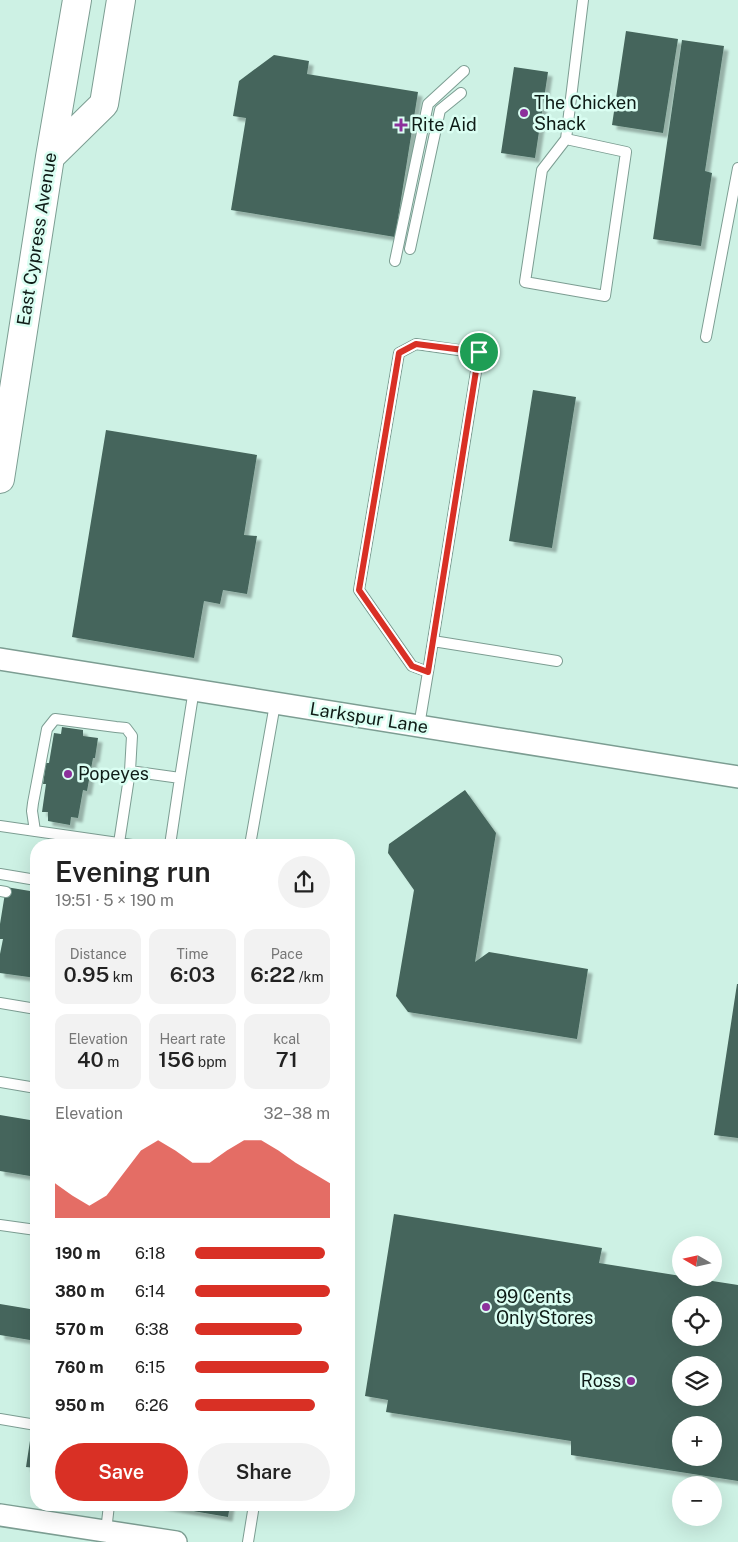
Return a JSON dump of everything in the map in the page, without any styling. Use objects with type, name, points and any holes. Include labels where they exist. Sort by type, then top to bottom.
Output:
[{"type":"main road","name":"East Cypress Avenue","points":[[0,479],[50,157],[77,0]]},
{"type":"main road","points":[[50,157],[104,104],[121,0]]},
{"type":"street","name":"Larkspur Lane","points":[[0,659],[738,777]]},
{"type":"street","points":[[0,1515],[176,1542]]},
{"type":"lane","points":[[566,139],[626,152],[605,296],[525,282],[542,170],[566,139],[583,0]]},
{"type":"lane","points":[[395,261],[428,104],[464,71]]},
{"type":"lane","points":[[410,249],[440,110],[461,93]]},
{"type":"lane","points":[[706,337],[738,168]]},
{"type":"lane","points":[[419,726],[428,672],[433,641],[479,352],[416,344],[399,353],[359,590],[412,666],[428,672]]},
{"type":"lane","points":[[433,641],[557,661]]},
{"type":"lane","points":[[171,839],[194,689]]},
{"type":"lane","points":[[251,839],[275,704]]},
{"type":"lane","points":[[35,832],[32,803],[47,729],[55,719],[126,728],[132,736],[130,771],[120,839]]},
{"type":"lane","points":[[130,771],[180,778]]},
{"type":"lane","points":[[0,826],[88,839]]},
{"type":"lane","points":[[0,874],[30,879]]},
{"type":"lane","points":[[0,1004],[30,1008]]},
{"type":"lane","points":[[0,1082],[30,1087]]},
{"type":"lane","points":[[0,1225],[30,1229]]},
{"type":"lane","points":[[0,1419],[30,1423]]},
{"type":"lane","points":[[106,1531],[108,1511]]},
{"type":"lane","points":[[248,1542],[253,1511]]},
{"type":"building","points":[[626,31],[678,39],[663,133],[612,125]]},
{"type":"building","points":[[682,40],[724,46],[705,171],[712,173],[701,246],[653,239]]},
{"type":"building","name":"Rite Aid","points":[[274,55],[309,61],[307,74],[418,92],[395,237],[231,210],[246,118],[233,116],[239,81]]},
{"type":"building","name":"The Chicken Shack","points":[[514,67],[548,72],[535,158],[501,153]]},
{"type":"building","points":[[533,390],[576,397],[552,548],[509,541]]},
{"type":"building","points":[[106,430],[257,455],[244,535],[257,536],[247,594],[223,590],[220,604],[204,601],[194,658],[72,637]]},
{"type":"building","name":"Popeyes","points":[[62,727],[83,730],[83,736],[98,738],[87,791],[83,790],[78,818],[71,817],[70,825],[48,821],[48,812],[42,812],[46,784],[43,784],[46,763],[49,763],[54,733],[61,734]]},
{"type":"building","points":[[465,790],[496,833],[475,962],[489,952],[588,969],[577,1039],[408,1012],[396,996],[414,890],[388,853],[389,844]]},
{"type":"building","points":[[6,887],[30,891],[30,977],[0,973],[0,954],[3,939],[0,939],[0,924]]},
{"type":"building","points":[[738,984],[738,1138],[714,1135]]},
{"type":"building","points":[[0,1115],[30,1120],[30,1176],[0,1171]]},
{"type":"building","name":"99 Cents Only Stores","points":[[394,1214],[602,1248],[599,1263],[672,1275],[672,1286],[722,1286],[722,1283],[738,1285],[738,1481],[722,1479],[722,1476],[706,1476],[571,1455],[571,1441],[386,1412],[388,1400],[365,1396]]},
{"type":"building","points":[[0,1304],[30,1309],[30,1340],[0,1335]]},
{"type":"building","points":[[30,1441],[30,1467],[26,1467]]},
{"type":"building","points":[[193,1511],[229,1511],[228,1517]]},
{"type":"place","name":"The Chicken Shack","points":[[524,113]]},
{"type":"place","name":"Rite Aid","points":[[401,125]]},
{"type":"place","name":"Popeyes","points":[[68,774]]},
{"type":"place","name":"99 Cents Only Stores","points":[[486,1307]]},
{"type":"place","name":"Ross","points":[[631,1381]]},
{"type":"route","points":[[416,344],[479,352],[433,641],[428,672],[412,666],[359,590],[399,353],[416,344]]}]
